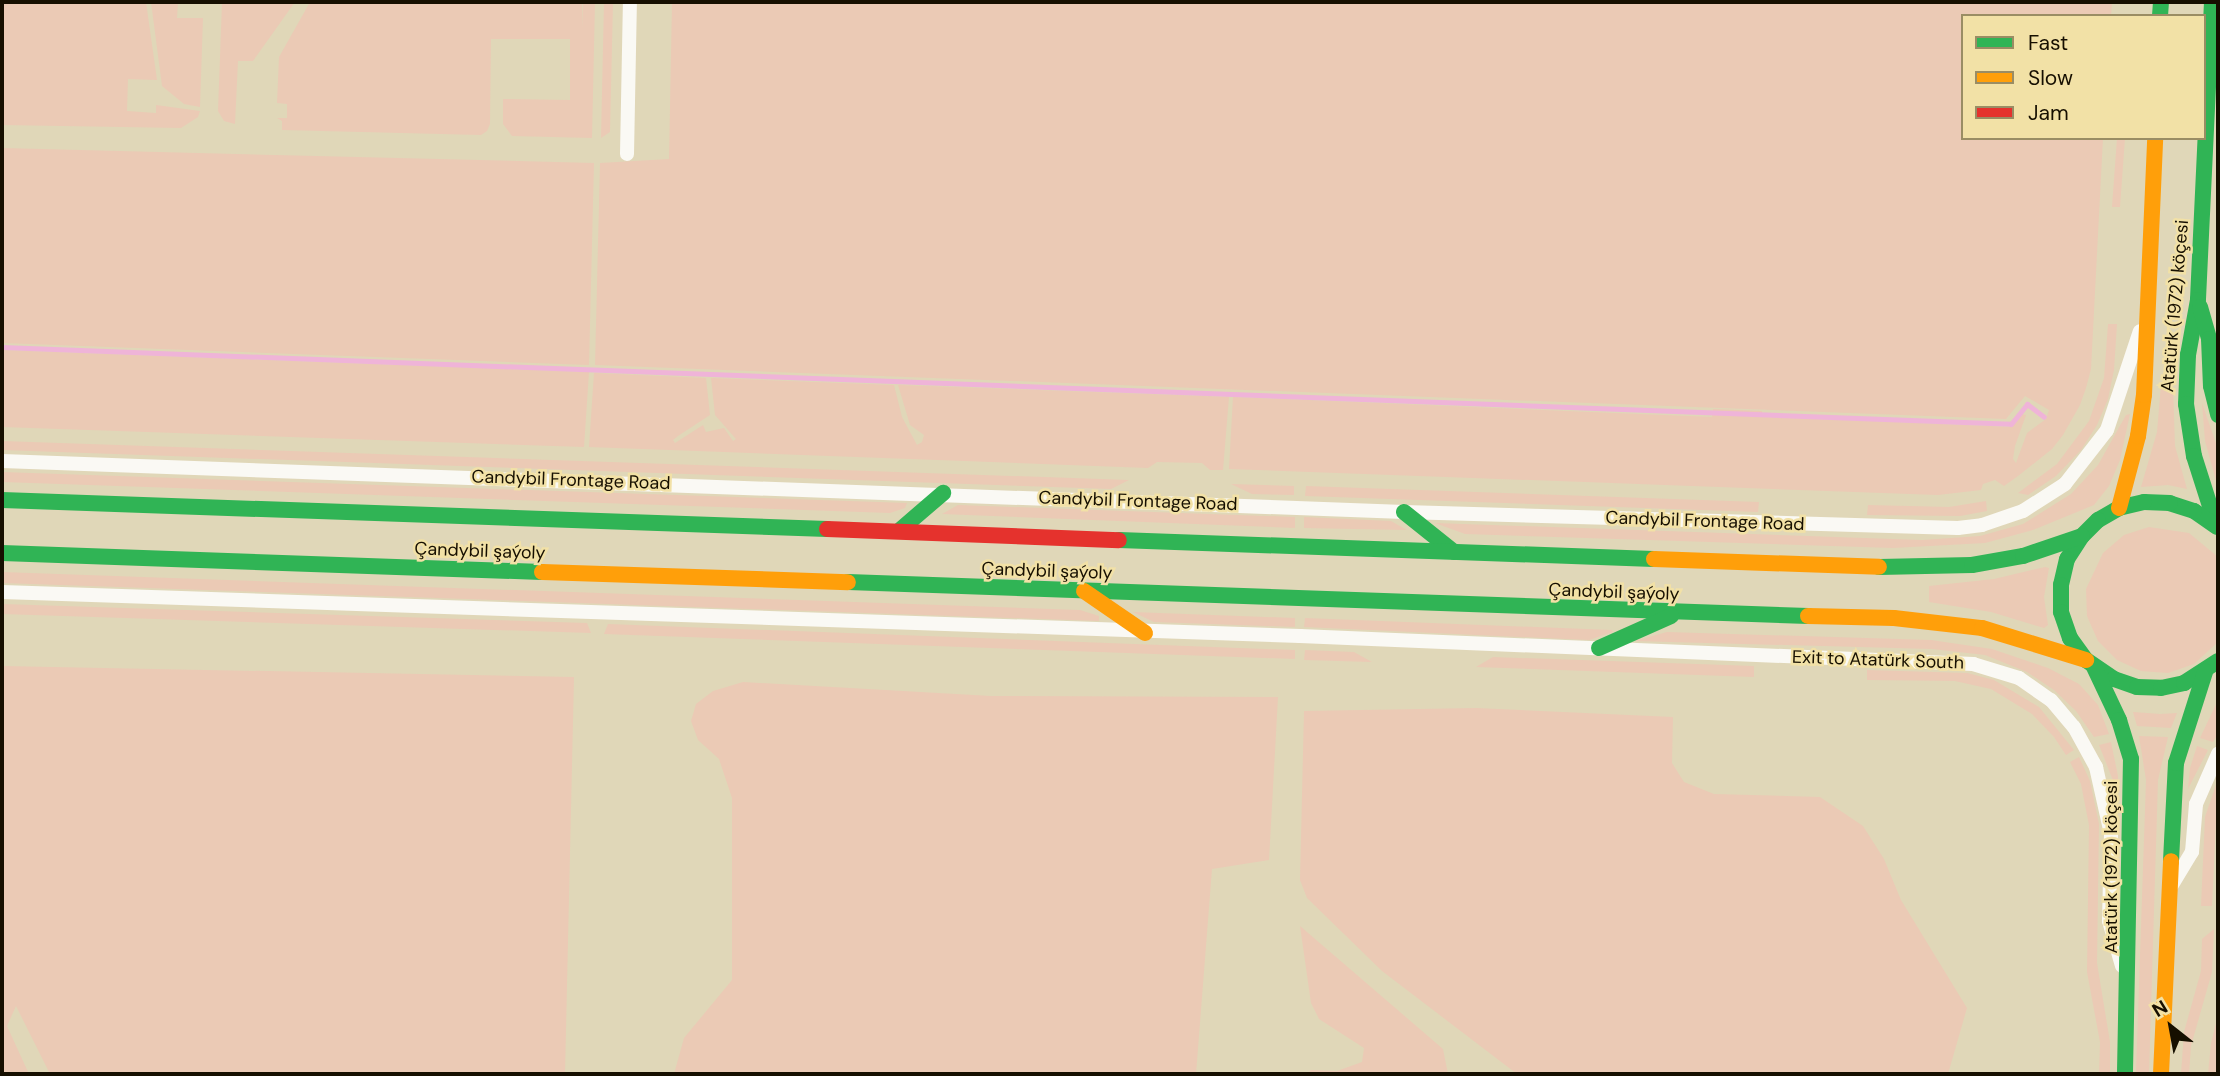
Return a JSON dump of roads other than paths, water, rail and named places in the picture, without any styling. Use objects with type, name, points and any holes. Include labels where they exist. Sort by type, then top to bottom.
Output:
[{"type":"main road","name":"Atatürk (1972) köçesi","points":[[2206,129],[2212,2]]},
{"type":"main road","name":"Atatürk (1972) köçesi","points":[[2119,509],[2142,413],[2155,140]]},
{"type":"main road","name":"Atatürk (1972) köçesi","points":[[2205,140],[2198,299],[2188,355],[2186,404],[2196,466],[2217,527]]},
{"type":"main road","points":[[2198,299],[2209,339],[2211,386],[2218,415]]},
{"type":"main road","points":[[900,530],[943,493]]},
{"type":"main road","name":"Çandybil şaýoly","points":[[2,500],[1911,568],[1972,565],[2023,556],[2082,536]]},
{"type":"main road","points":[[2082,536],[2098,520],[2119,509],[2144,502],[2170,503],[2194,511],[2217,527]]},
{"type":"main road","points":[[1404,512],[1454,552]]},
{"type":"main road","name":"Atatürk (1972) köçesi","points":[[2082,536],[2067,559],[2060,585],[2062,612],[2070,638],[2090,663],[2119,720],[2131,759],[2129,987],[2125,1074]]},
{"type":"main road","name":"Çandybil şaýoly","points":[[2,553],[1675,614],[1936,621],[1982,628],[2090,663],[2114,680],[2137,687],[2161,688],[2184,683],[2212,667]]},
{"type":"main road","points":[[1084,592],[1145,633]]},
{"type":"main road","points":[[1599,648],[1675,614]]},
{"type":"main road","points":[[2161,1074],[2176,763],[2212,667]]},
{"type":"street","points":[[627,154],[630,2]]},
{"type":"street","name":"Candybil Frontage Road","points":[[2,461],[943,493],[1404,512],[1938,528],[1991,523],[2044,500],[2065,484],[2094,450],[2116,410],[2148,306]]},
{"type":"street","points":[[2,592],[1599,648]]},
{"type":"street","name":"Exit to Atatürk South","points":[[1599,648],[1945,661],[1990,668],[2019,678],[2051,701],[2066,717],[2096,767],[2112,834],[2109,921],[2129,987]]},
{"type":"street","points":[[2171,886],[2192,852],[2196,804],[2218,754]]},
{"type":"waterway","points":[[2,347],[2011,424],[2027,404],[2044,417]]}]
